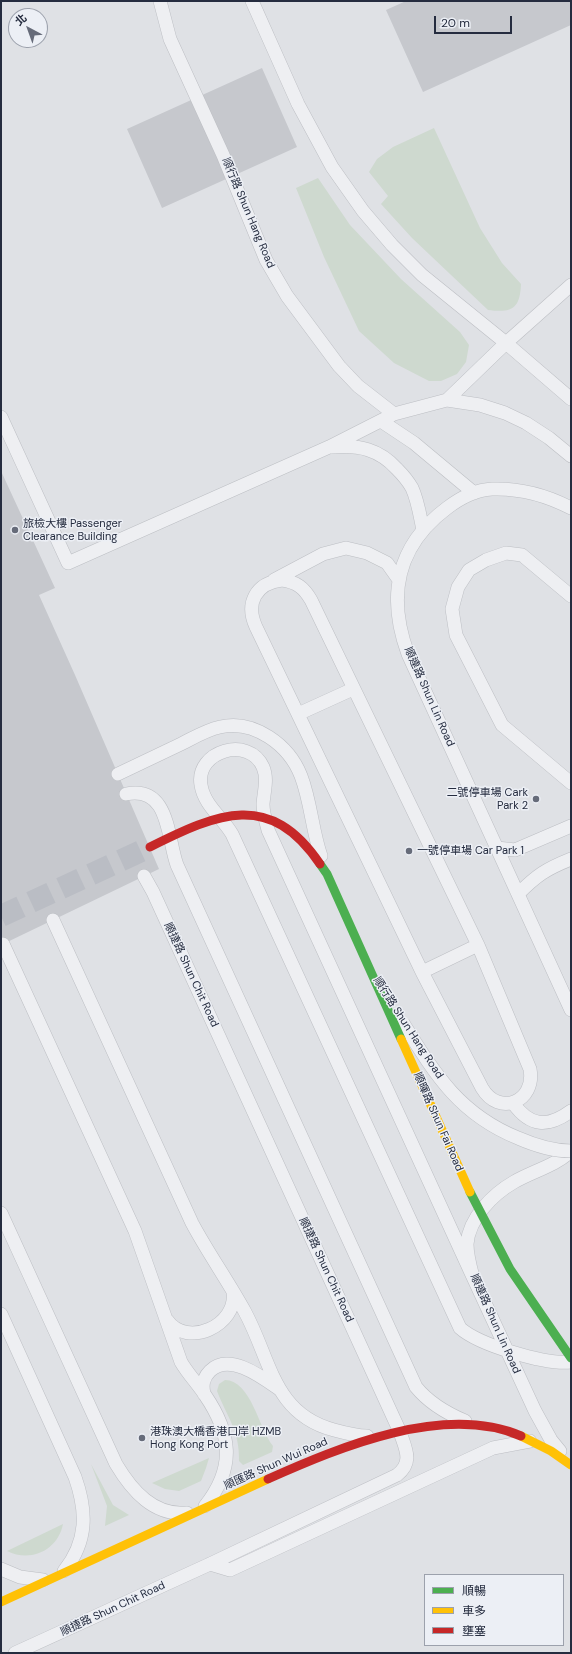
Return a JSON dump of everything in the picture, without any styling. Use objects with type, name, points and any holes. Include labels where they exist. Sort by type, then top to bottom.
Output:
[{"type":"street","name":"順暉路 Shun Fai Road","points":[[150,847],[204,822],[228,816],[248,815],[270,819],[285,826],[313,853],[327,874],[487,1228],[535,1309],[571,1358]]},
{"type":"street","name":"順匯路 Shun Wui Road","points":[[1,1602],[306,1462],[378,1435],[440,1426],[482,1425],[502,1429],[532,1441],[571,1464]]},
{"type":"lane","name":"順行路 Shun Hang Road","points":[[160,1],[170,39],[223,155],[266,260],[287,296],[339,366],[358,386],[394,414]]},
{"type":"lane","points":[[252,1],[298,104],[332,167],[363,211],[392,245],[422,275],[506,343],[571,399]]},
{"type":"lane","points":[[447,400],[506,343],[571,286]]},
{"type":"lane","points":[[1,417],[68,564],[329,447],[394,414],[447,400],[480,406],[505,413],[526,423],[549,438],[571,456]]},
{"type":"lane","points":[[381,421],[414,443],[474,492]]},
{"type":"lane","points":[[329,447],[350,446],[368,449],[391,462],[412,487],[418,503],[423,530]]},
{"type":"lane","name":"順連路 Shun Lin Road","points":[[571,508],[556,500],[532,492],[492,489],[474,492],[456,502],[423,530],[413,544],[399,580],[398,616],[408,654],[571,1010]]},
{"type":"lane","points":[[273,581],[290,581],[298,584],[305,591],[478,944],[530,1069],[529,1088],[520,1099],[513,1103],[505,1104],[497,1102],[485,1094],[422,972],[252,618],[252,604],[255,596],[261,588],[273,581],[323,554],[346,548],[367,553],[386,563],[399,580]]},
{"type":"lane","points":[[571,596],[522,555],[506,553],[486,560],[469,570],[458,587],[452,609],[456,635],[502,725],[571,783]]},
{"type":"lane","points":[[298,714],[353,690]]},
{"type":"lane","name":"順暉路 Shun Fai Road","points":[[118,774],[203,733],[220,727],[236,726],[250,728],[263,733],[275,740],[285,750],[294,760],[301,775],[318,848],[327,874]]},
{"type":"lane","points":[[473,1277],[268,830],[264,813],[266,777],[263,767],[258,759],[250,753],[233,749],[225,750],[209,760],[204,767],[201,776],[203,794],[232,834],[454,1318],[460,1328],[475,1339],[506,1350],[547,1361],[571,1362]]},
{"type":"lane","points":[[126,794],[133,793],[147,796],[154,800],[164,812],[171,846],[177,864],[416,1386],[423,1395],[436,1406],[456,1417],[482,1425]]},
{"type":"lane","points":[[497,848],[514,850],[571,826]]},
{"type":"lane","points":[[518,894],[531,881],[547,869],[571,859]]},
{"type":"lane","name":"順捷路 Shun Chit Road","points":[[15,1653],[210,1564],[397,1475],[403,1471],[407,1464],[408,1456],[400,1432],[144,876]]},
{"type":"lane","points":[[53,920],[192,1222],[205,1248],[246,1313],[279,1390],[292,1408],[314,1423],[325,1428],[354,1435],[378,1435]]},
{"type":"lane","points":[[1,1213],[116,1464],[123,1476],[132,1488],[156,1508],[166,1512],[178,1514],[198,1512],[210,1501],[220,1483],[227,1458],[226,1438],[223,1427],[204,1394],[187,1373],[181,1362],[135,1231],[3,944]]},
{"type":"lane","points":[[422,972],[478,944]]},
{"type":"lane","name":"順行路 Shun Hang Road","points":[[369,969],[432,1069],[467,1108],[496,1128],[517,1138],[545,1148],[571,1151]]},
{"type":"lane","points":[[513,1103],[519,1111],[532,1122],[550,1122],[571,1111]]},
{"type":"lane","name":"順連路 Shun Lin Road","points":[[571,1151],[555,1162],[514,1182],[489,1202],[473,1225],[469,1235],[467,1253],[473,1277],[543,1427],[571,1464]]},
{"type":"lane","points":[[163,1314],[169,1323],[184,1333],[203,1332],[221,1322],[228,1314],[233,1305],[233,1292]]},
{"type":"lane","points":[[1,1314],[75,1477],[80,1490],[84,1515],[82,1537],[74,1556],[68,1565],[55,1577],[42,1580],[20,1577],[1,1570]]},
{"type":"lane","points":[[204,1394],[203,1382],[205,1378],[215,1367],[222,1364],[230,1364],[249,1370],[264,1378],[279,1390]]},
{"type":"lane","points":[[210,1564],[230,1570],[493,1448],[532,1441]]},
{"type":"shaded area","points":[[434,128],[480,228],[502,263],[521,284],[519,299],[513,308],[509,310],[488,310],[412,238],[381,204],[388,196],[369,172],[377,159],[393,147]]},
{"type":"shaded area","points":[[318,178],[350,225],[401,279],[460,332],[469,345],[466,362],[457,374],[441,381],[429,381],[394,363],[359,331],[324,257],[296,188]]},
{"type":"shaded area","points":[[225,1380],[234,1382],[242,1388],[248,1396],[273,1446],[272,1452],[243,1465],[239,1461],[239,1450],[232,1424],[217,1391],[219,1384]]},
{"type":"shaded area","points":[[209,1458],[201,1481],[179,1491],[165,1489],[152,1483]]},
{"type":"shaded area","points":[[91,1464],[113,1505],[129,1515],[105,1526],[107,1506]]},
{"type":"shaded area","points":[[63,1524],[56,1541],[42,1552],[25,1556],[7,1551]]},
{"type":"building","points":[[406,1],[571,1],[571,25],[423,92],[386,10]]},
{"type":"building","points":[[262,68],[297,147],[162,208],[127,129]]},
{"type":"building","points":[[1,471],[55,588],[39,595],[159,869],[1,945]]},
{"type":"tunnel","points":[[1,916],[150,847]]},
{"type":"traffic: slow","points":[[401,1039],[470,1192]]},
{"type":"traffic: slow","points":[[521,1436],[551,1451],[571,1465]]},
{"type":"traffic: slow","points":[[1,1602],[268,1479]]},
{"type":"traffic: jam","points":[[150,847],[198,825],[220,818],[242,815],[262,817],[282,825],[301,841],[320,864]]},
{"type":"traffic: jam","points":[[268,1479],[327,1454],[359,1443],[393,1433],[426,1427],[459,1424],[491,1427],[521,1436]]},
{"type":"traffic: fast","points":[[320,864],[327,874],[401,1039]]},
{"type":"traffic: fast","points":[[470,1192],[510,1269],[571,1358]]},
{"type":"place","name":"旅檢大樓 Passenger Clearance Building","points":[[15,530]]},
{"type":"place","name":"二號停車場 Cark Park 2","points":[[536,799]]},
{"type":"place","name":"一號停車場 Car Park 1","points":[[409,851]]},
{"type":"place","name":"港珠澳大橋香港口岸 HZMB Hong Kong Port","points":[[142,1438]]}]
